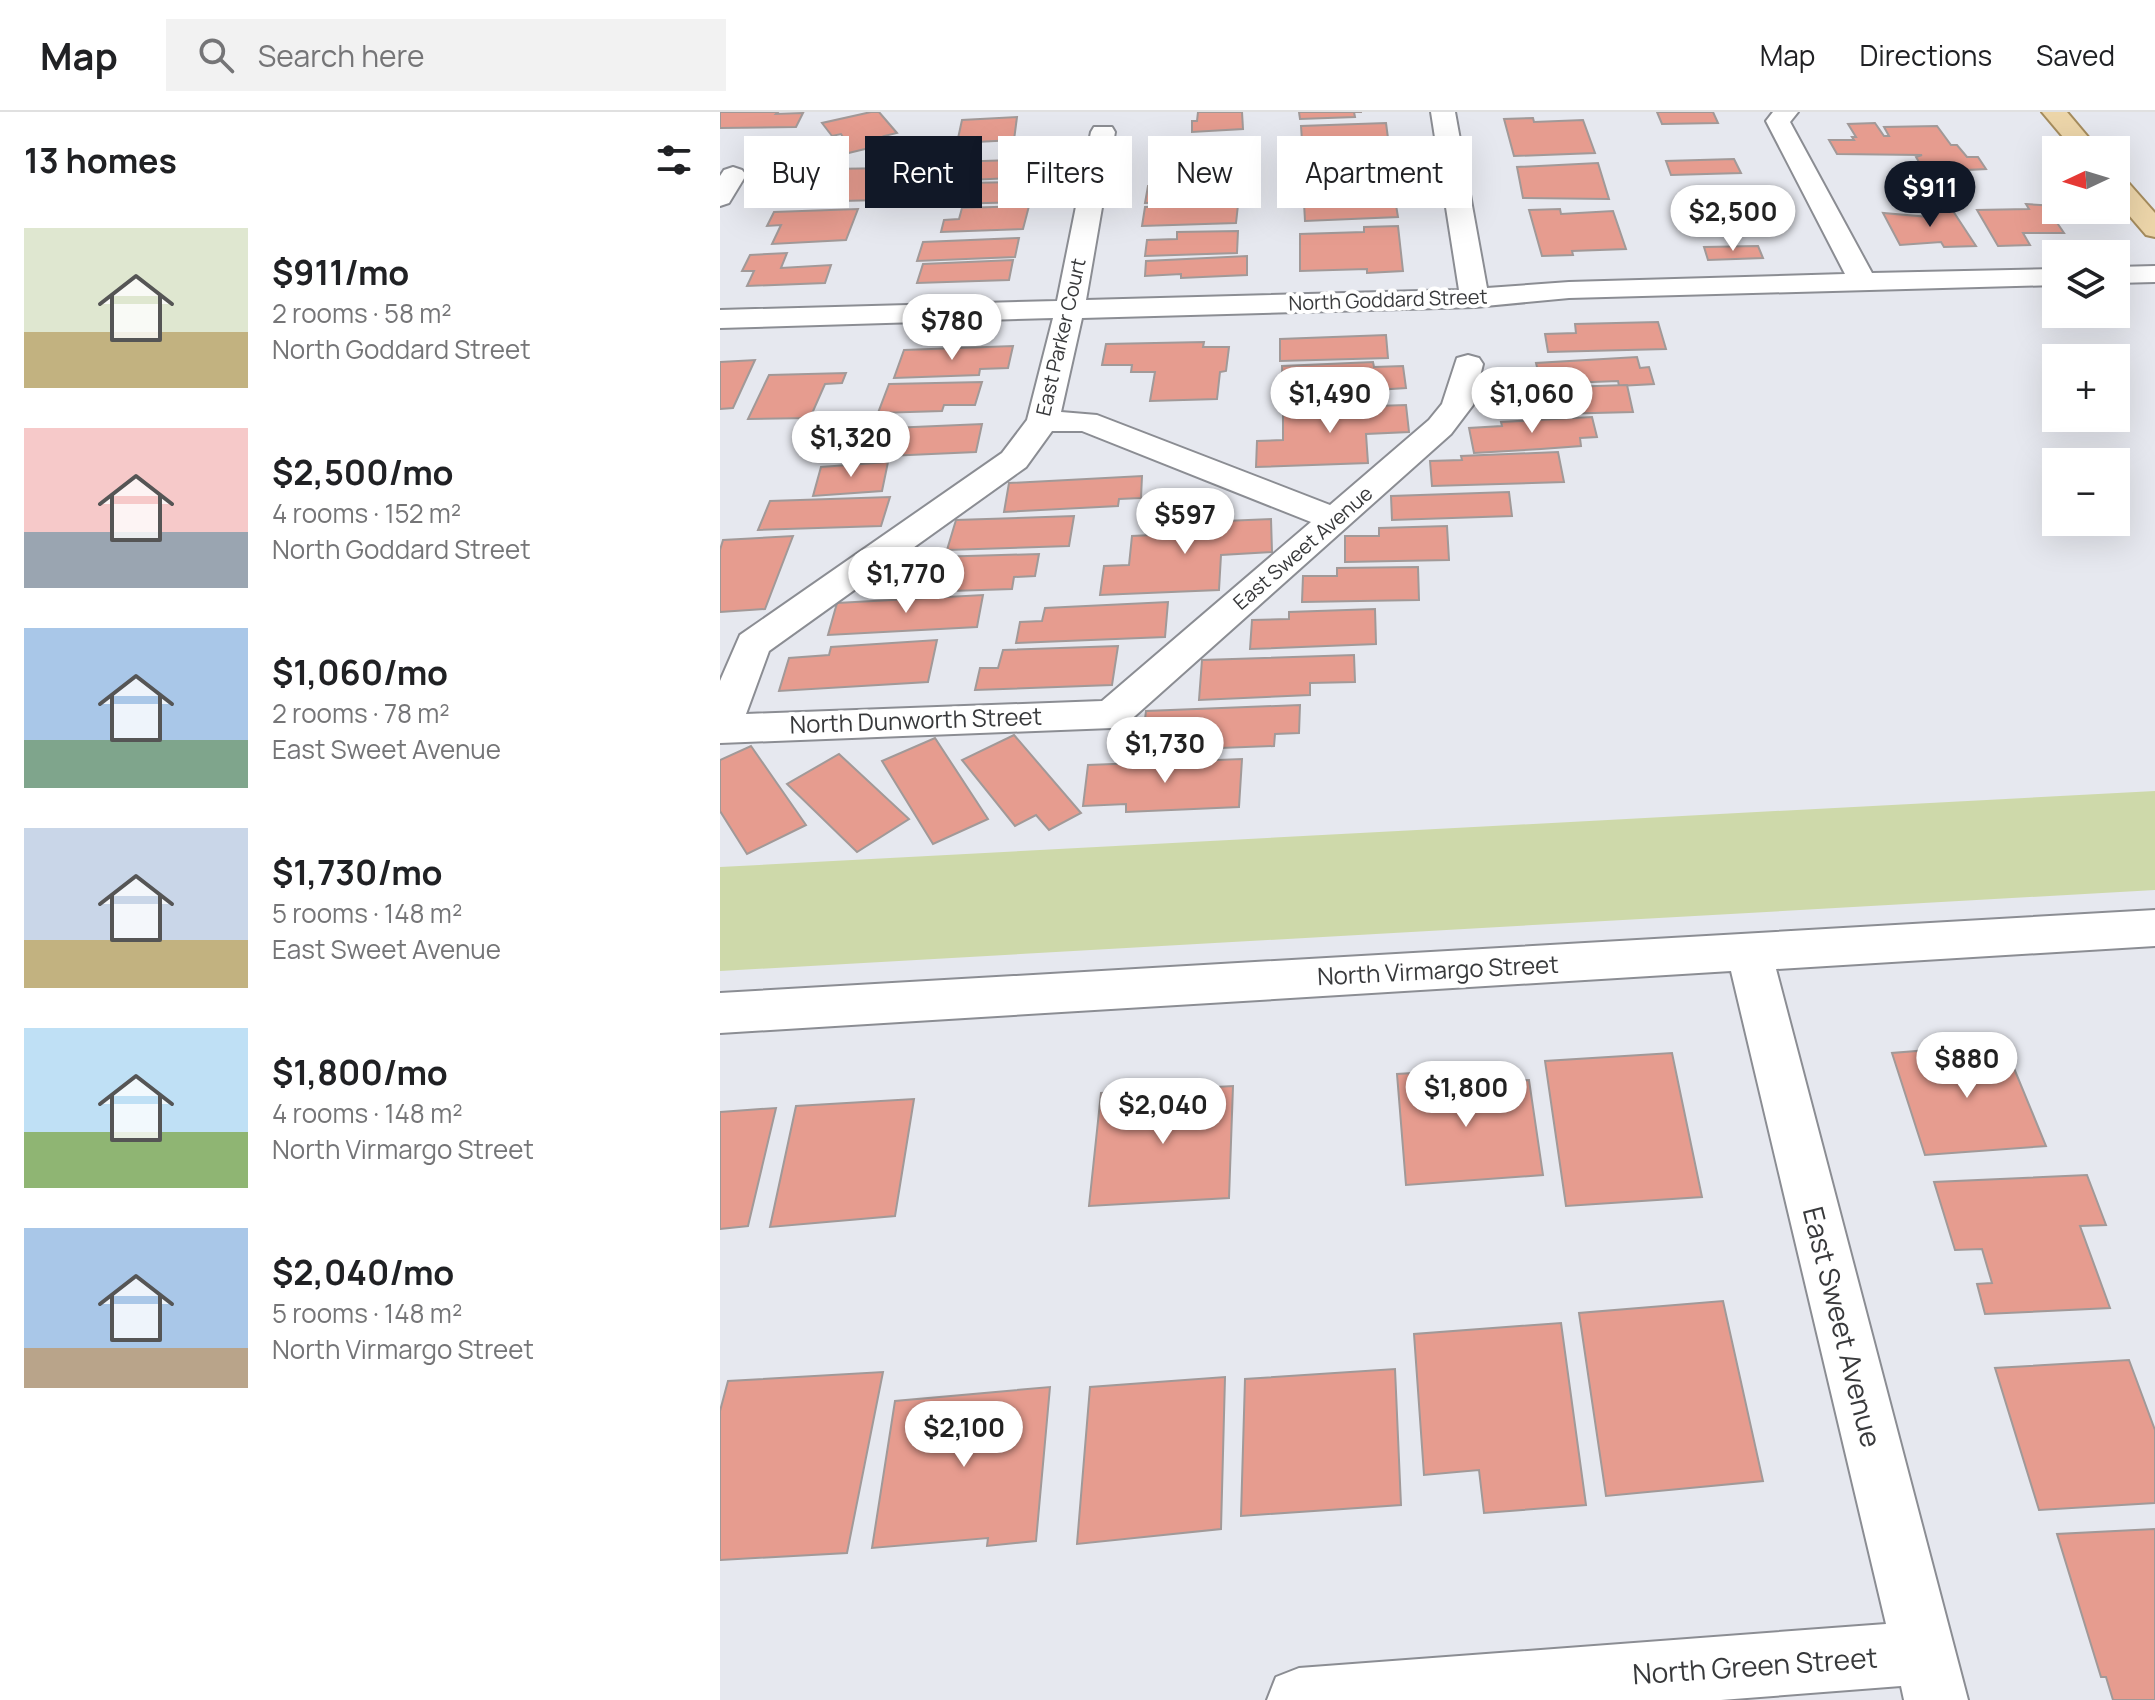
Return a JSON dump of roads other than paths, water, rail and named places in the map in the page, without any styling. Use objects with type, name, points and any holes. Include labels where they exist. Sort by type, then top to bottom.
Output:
[{"type":"main road","points":[[2054,112],[2075,136]]},
{"type":"main road","points":[[2130,200],[2155,229]]},
{"type":"street","points":[[1443,112],[1475,298]]},
{"type":"street","points":[[1786,112],[1778,121],[1863,282]]},
{"type":"street","name":"East Parker Court","points":[[720,729],[753,644],[1014,460],[1043,421],[1070,309],[1103,132]]},
{"type":"street","points":[[2130,275],[2155,274]]},
{"type":"street","name":"North Goddard Street","points":[[720,319],[1475,298],[1569,290],[2042,277]]},
{"type":"street","name":"East Sweet Avenue","points":[[1112,714],[1450,417],[1457,405],[1468,364]]},
{"type":"street","points":[[1043,421],[1086,422],[1335,519]]},
{"type":"street","name":"North Dunworth Street","points":[[720,729],[1112,714]]},
{"type":"street","name":"North Virmargo Street","points":[[720,1013],[2155,928]]},
{"type":"street","name":"East Sweet Avenue","points":[[1749,953],[1930,1676]]},
{"type":"street","name":"North Green Street","points":[[1299,1700],[1930,1676]]}]
